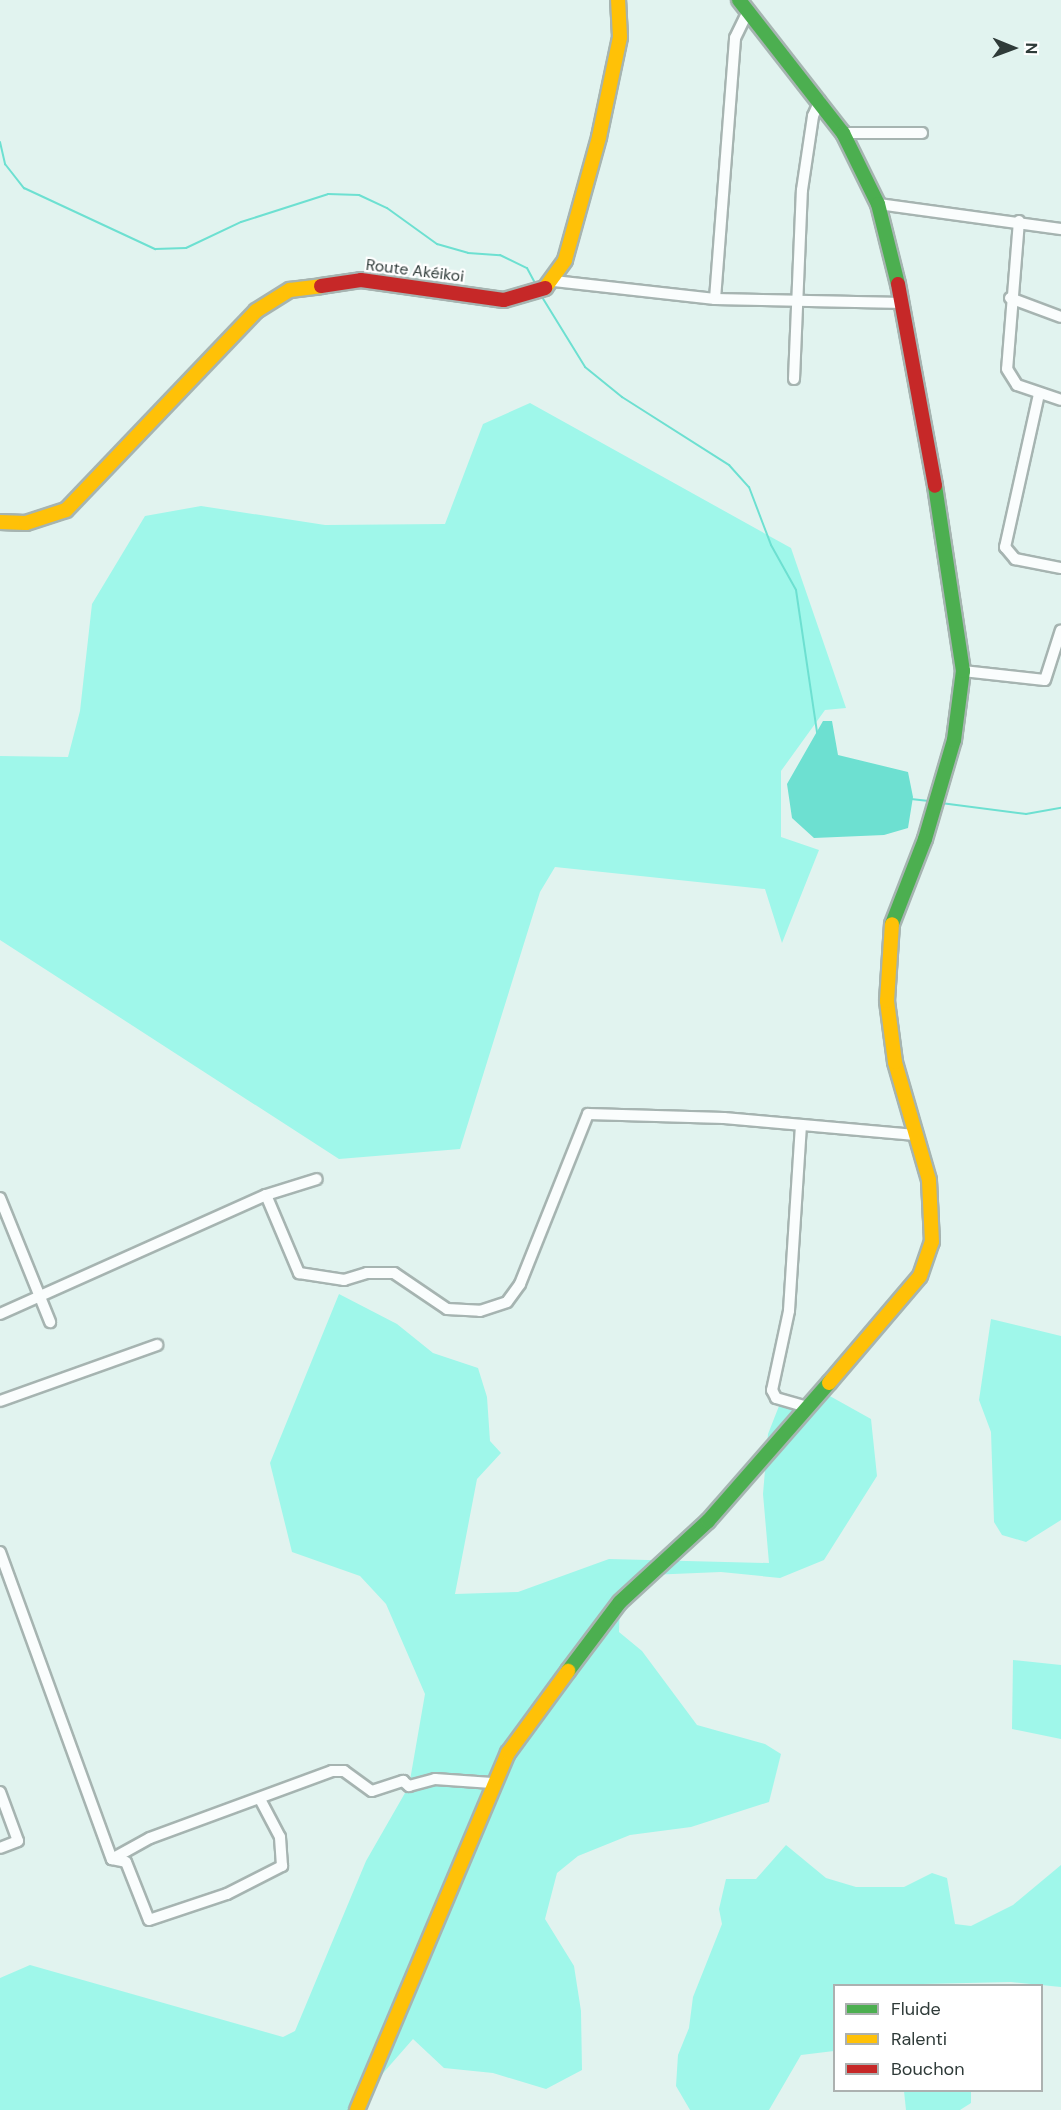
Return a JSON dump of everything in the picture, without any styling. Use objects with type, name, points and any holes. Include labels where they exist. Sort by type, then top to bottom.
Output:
[{"type":"street","points":[[618,0],[620,37],[601,126],[565,260],[554,280],[715,299],[799,303],[903,303]]},
{"type":"street","points":[[357,2110],[492,1783],[508,1753],[620,1602],[708,1521],[909,1290],[928,1259],[933,1212],[895,1062],[887,1002],[887,941],[900,893],[925,839],[954,740],[963,671],[956,608],[903,303],[878,204],[843,133],[820,100],[739,0]]},
{"type":"street","points":[[715,299],[735,38],[748,11]]},
{"type":"street","points":[[794,379],[802,190],[813,116],[820,100]]},
{"type":"street","points":[[843,133],[922,133]]},
{"type":"street","points":[[878,204],[1019,221],[1061,229]]},
{"type":"street","points":[[1019,221],[1010,298],[1007,369],[1017,385],[1061,400]]},
{"type":"street","name":"Route Akéikoi","points":[[0,522],[26,524],[66,510],[225,340],[256,311],[290,291],[361,280],[504,300],[539,292],[554,280]]},
{"type":"street","points":[[1010,298],[1061,317]]},
{"type":"street","points":[[1039,393],[1005,548],[1015,559],[1061,568]]},
{"type":"street","points":[[963,671],[1045,680],[1061,630]]},
{"type":"street","points":[[266,1195],[293,1264],[303,1275],[344,1280],[367,1273],[394,1273],[447,1309],[480,1311],[507,1302],[520,1284],[588,1114],[801,1125],[915,1135]]},
{"type":"street","points":[[801,1125],[789,1311],[772,1390],[776,1398],[808,1407]]},
{"type":"street","points":[[0,1314],[266,1195],[317,1179]]},
{"type":"street","points":[[0,1198],[50,1322]]},
{"type":"street","points":[[0,1401],[157,1345]]},
{"type":"street","points":[[0,1552],[112,1859]]},
{"type":"street","points":[[112,1859],[150,1838],[339,1770],[372,1791],[403,1781],[409,1786],[435,1779],[492,1783]]},
{"type":"street","points":[[0,1792],[18,1841],[0,1848]]},
{"type":"street","points":[[112,1859],[126,1862],[149,1920],[227,1894],[277,1870],[284,1860],[280,1837],[260,1798]]},
{"type":"shaded area","points":[[530,403],[791,548],[846,708],[825,710],[781,771],[781,837],[819,850],[782,943],[765,889],[555,867],[540,892],[460,1149],[339,1159],[0,940],[0,756],[68,757],[80,711],[92,604],[145,516],[201,506],[325,525],[445,524],[483,424]]},
{"type":"shaded area","points":[[823,721],[832,721],[838,755],[908,772],[913,797],[908,828],[884,835],[814,838],[792,818],[787,784]]},
{"type":"shaded area","points":[[339,1294],[397,1324],[433,1353],[478,1368],[487,1397],[490,1441],[501,1453],[477,1479],[455,1594],[518,1592],[609,1559],[769,1563],[763,1494],[768,1434],[779,1406],[828,1395],[871,1419],[877,1476],[824,1560],[780,1578],[721,1572],[649,1575],[620,1602],[619,1632],[642,1651],[697,1725],[765,1744],[781,1754],[769,1802],[691,1827],[630,1835],[578,1856],[557,1873],[545,1919],[574,1966],[581,2011],[582,2070],[546,2089],[493,2073],[444,2068],[413,2039],[370,2088],[365,2110],[0,2110],[0,1978],[30,1965],[283,2037],[295,2031],[366,1861],[409,1786],[425,1694],[386,1604],[360,1576],[292,1552],[270,1463]]},
{"type":"shaded area","points":[[991,1319],[1061,1336],[1061,1520],[1026,1542],[1002,1535],[994,1522],[991,1432],[979,1400]]},
{"type":"shaded area","points":[[1013,1660],[1061,1665],[1061,1739],[1012,1729]]},
{"type":"shaded area","points":[[786,1845],[826,1878],[856,1887],[904,1887],[932,1873],[947,1878],[955,1924],[971,1926],[1013,1905],[1061,1865],[1061,1987],[1011,1982],[833,1984],[833,2051],[801,2055],[769,2110],[690,2110],[676,2086],[678,2055],[689,2028],[693,1997],[722,1924],[719,1909],[726,1879],[756,1879]]},
{"type":"shaded area","points":[[904,2092],[971,2092],[971,2103],[960,2110],[906,2110]]},
{"type":"waterway","points":[[0,142],[5,164],[24,188],[155,249],[186,248],[241,222],[328,194],[359,195],[387,208],[437,244],[468,253],[500,255],[527,268],[537,287]]},
{"type":"waterway","points":[[542,297],[585,367],[622,397],[729,465],[749,487],[771,545],[796,590],[817,732]]},
{"type":"waterway","points":[[911,799],[929,801]]},
{"type":"waterway","points":[[941,803],[1026,814],[1061,808]]},
{"type":"traffic: fast","points":[[739,0],[843,133],[878,204],[898,284]]},
{"type":"traffic: fast","points":[[892,924],[925,839],[954,740],[963,671],[935,486]]},
{"type":"traffic: fast","points":[[568,1671],[620,1602],[708,1521],[829,1383]]},
{"type":"traffic: slow","points":[[545,288],[565,260],[599,137],[620,37],[618,0]]},
{"type":"traffic: slow","points":[[0,522],[26,523],[66,510],[256,311],[290,290],[321,286]]},
{"type":"traffic: slow","points":[[829,1383],[920,1276],[932,1242],[929,1180],[895,1062],[887,1001],[892,924]]},
{"type":"traffic: slow","points":[[357,2110],[508,1753],[568,1671]]},
{"type":"traffic: jam","points":[[321,286],[361,280],[504,300],[545,288]]},
{"type":"traffic: jam","points":[[898,284],[935,486]]}]
